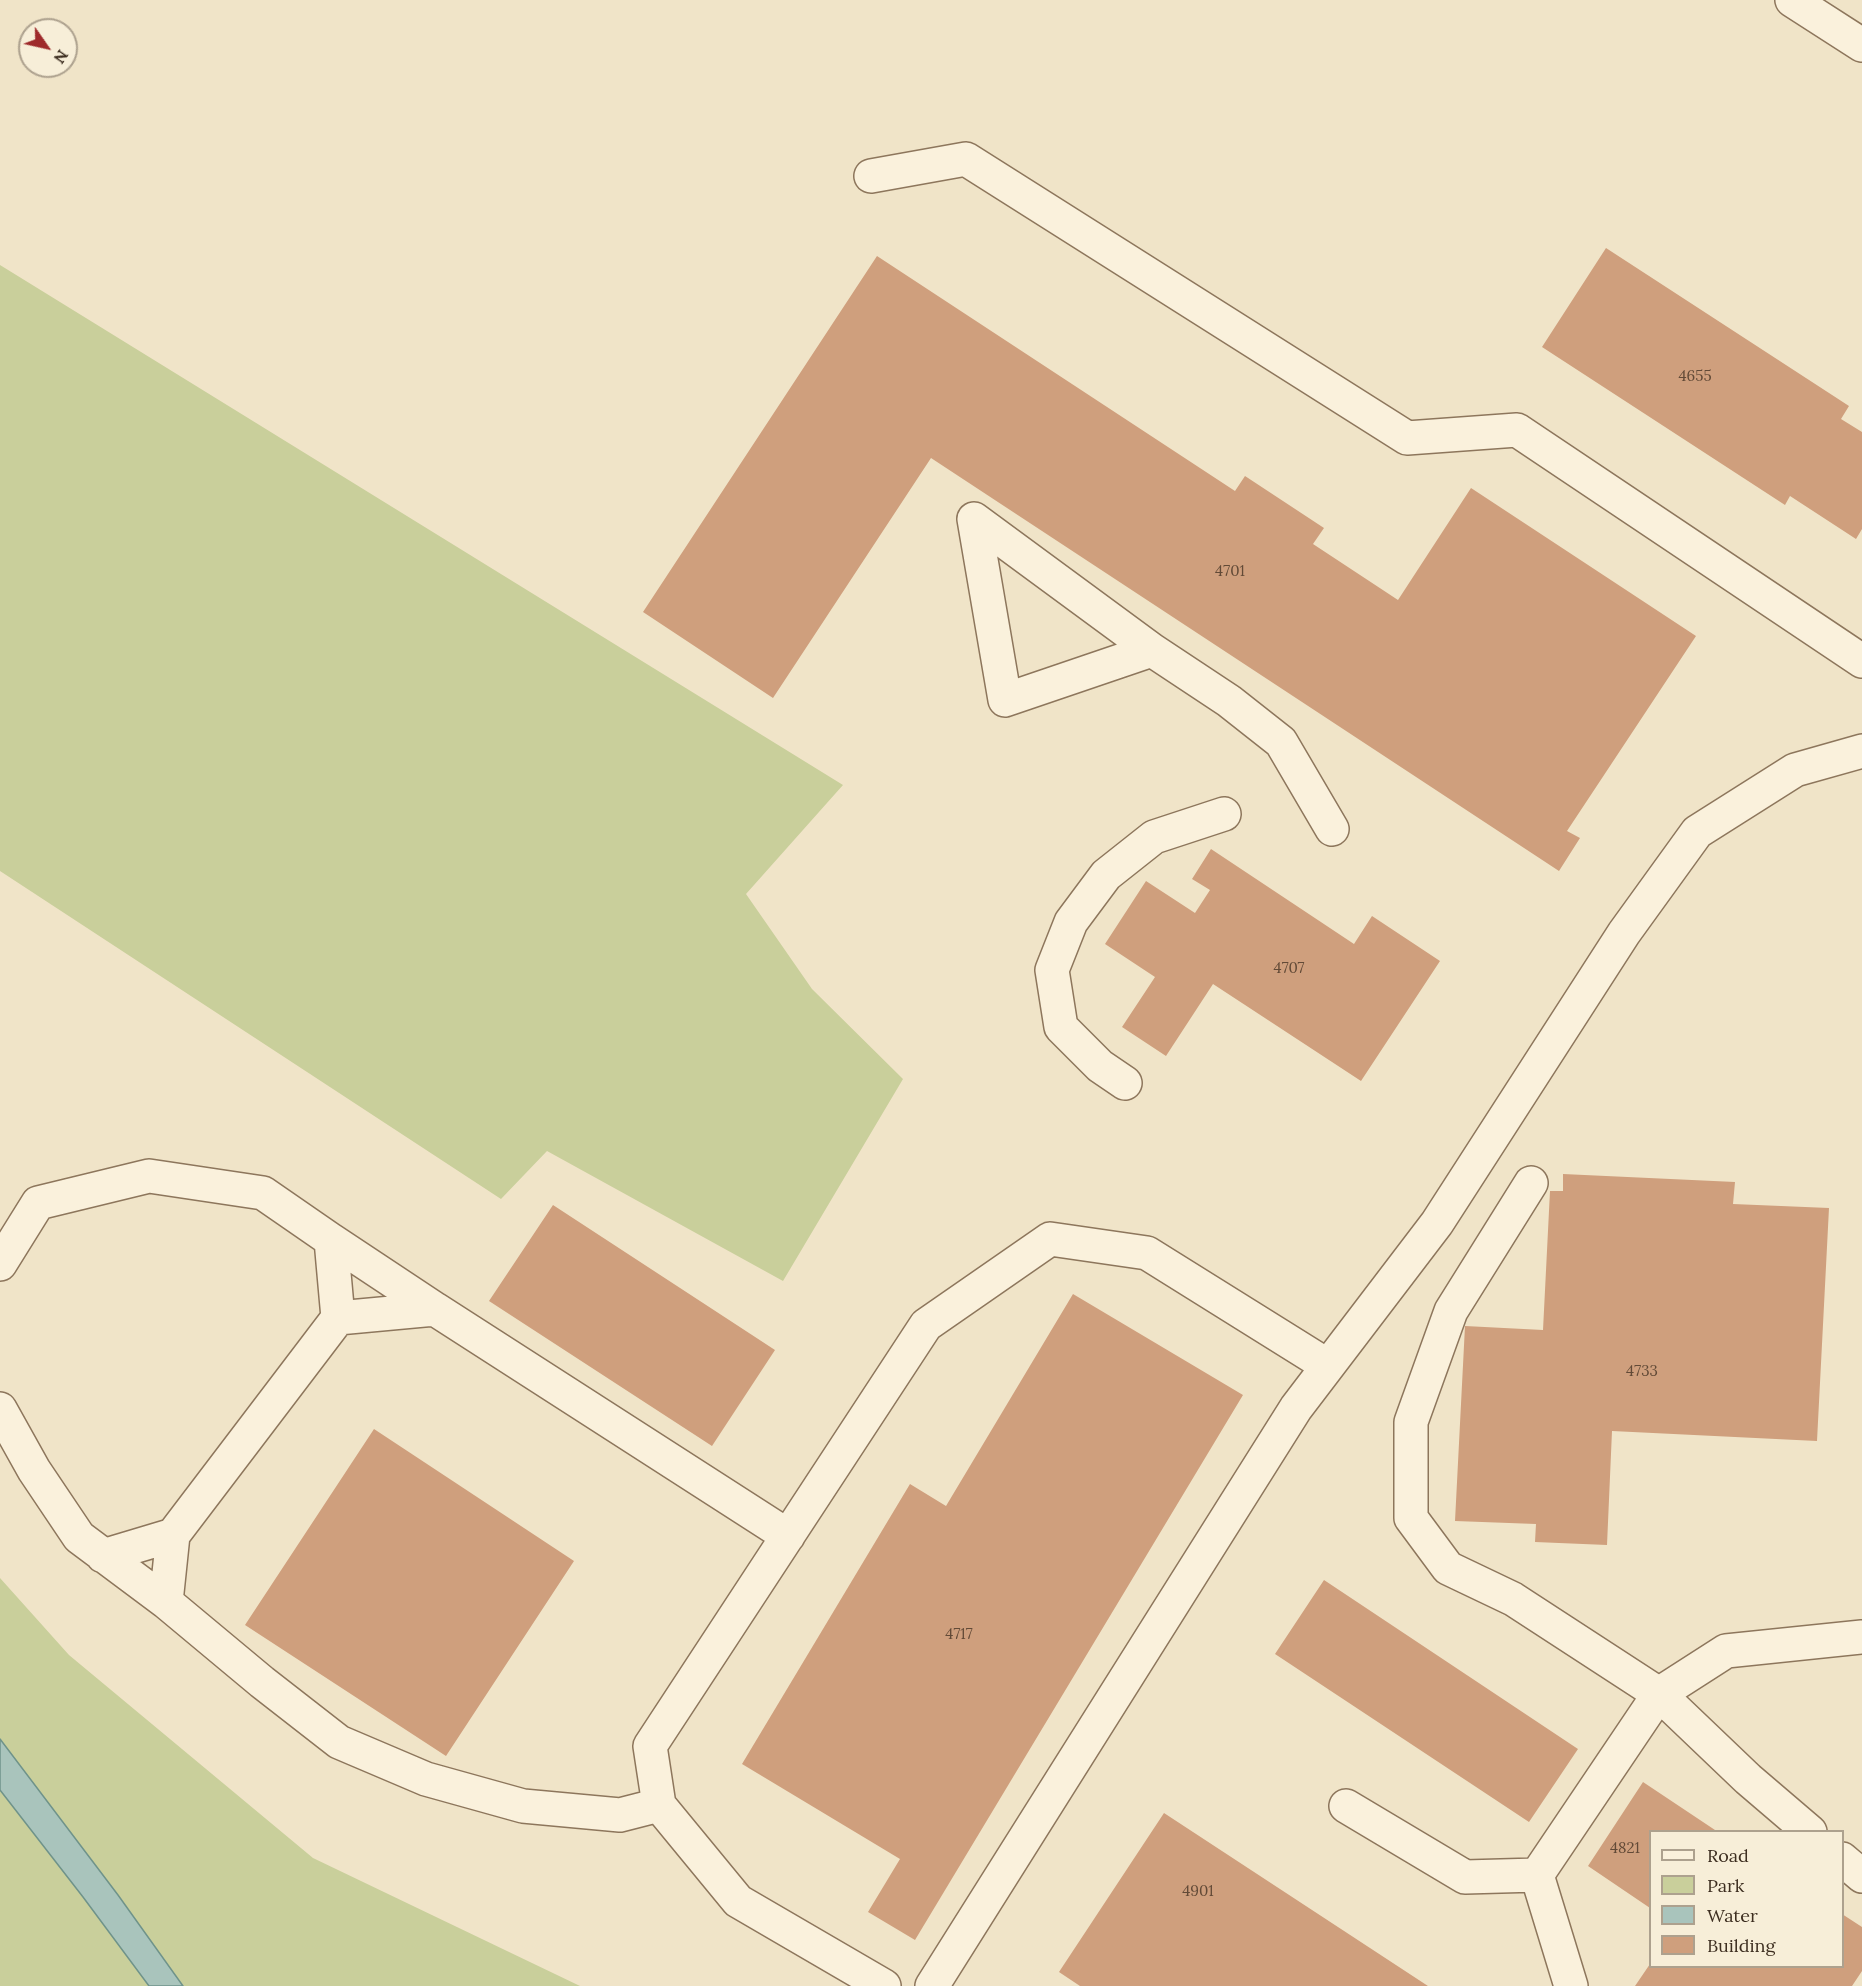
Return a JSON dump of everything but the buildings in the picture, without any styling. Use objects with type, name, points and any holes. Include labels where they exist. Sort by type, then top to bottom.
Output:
[{"type":"lane","points":[[1792,0],[1862,45]]},
{"type":"lane","points":[[872,176],[966,159],[1407,438],[1517,430],[1862,662]]},
{"type":"lane","points":[[1152,650],[1005,700],[974,519],[1152,650],[1229,700],[1281,742],[1332,829]]},
{"type":"lane","points":[[932,1986],[1296,1408],[1437,1223],[1624,933],[1697,832],[1795,770],[1862,751]]},
{"type":"lane","points":[[1125,1083],[1100,1066],[1061,1027],[1052,970],[1071,922],[1106,876],[1154,837],[1224,814]]},
{"type":"lane","points":[[0,1264],[38,1203],[148,1176],[263,1193],[435,1309],[788,1536]]},
{"type":"lane","points":[[1532,1184],[1451,1311],[1411,1422],[1411,1518],[1448,1568],[1513,1599],[1659,1694],[1748,1779],[1808,1830]]},
{"type":"lane","points":[[884,1986],[738,1901],[659,1805],[650,1746],[926,1325],[1050,1239],[1147,1253],[1328,1366]]},
{"type":"lane","points":[[166,1602],[173,1535],[338,1318],[331,1240]]},
{"type":"lane","points":[[338,1318],[435,1309]]},
{"type":"lane","points":[[0,1409],[34,1470],[79,1537],[166,1602],[339,1742],[426,1779],[523,1806],[620,1815],[659,1805]]},
{"type":"lane","points":[[104,1556],[173,1535]]},
{"type":"lane","points":[[1537,1875],[1659,1694],[1726,1651],[1862,1637]]},
{"type":"lane","points":[[1346,1806],[1465,1877],[1537,1875]]},
{"type":"lane","points":[[1844,1861],[1862,1876]]},
{"type":"lane","points":[[1537,1875],[1571,1986]]},
{"type":"green space","points":[[0,265],[843,785],[746,894],[812,989],[903,1079],[783,1281],[547,1151],[501,1199],[0,871]]},
{"type":"green space","points":[[0,1578],[69,1655],[313,1858],[580,1986],[0,1986]]},
{"type":"water","points":[[0,1739],[118,1895],[183,1986],[149,1986],[0,1790]]}]
